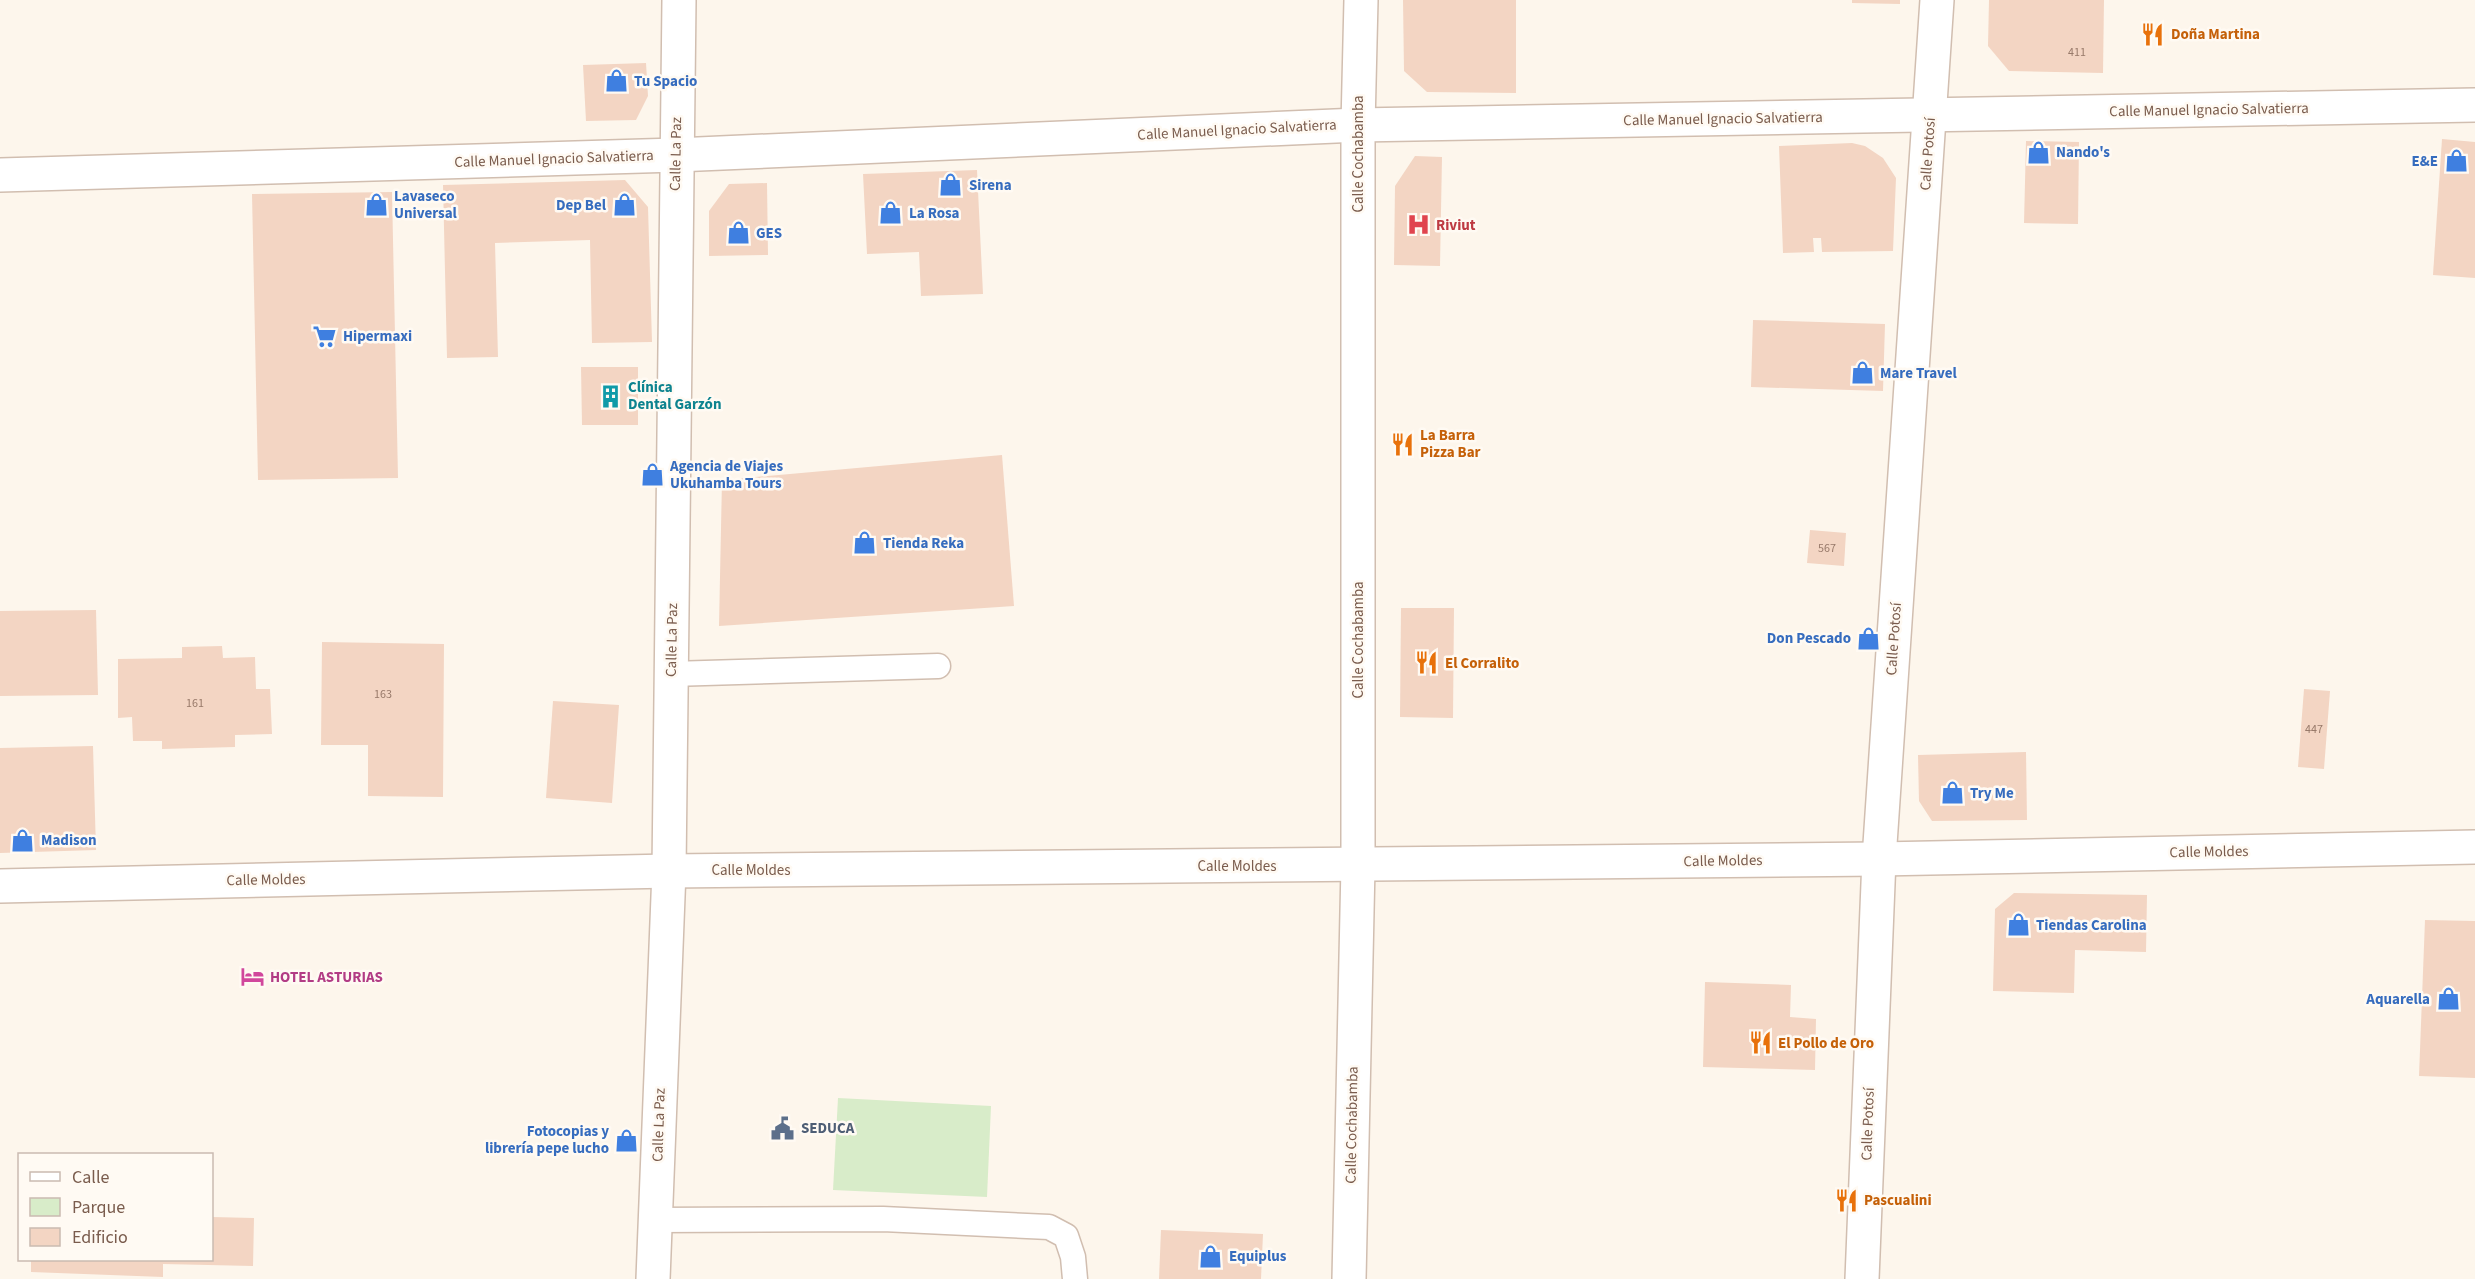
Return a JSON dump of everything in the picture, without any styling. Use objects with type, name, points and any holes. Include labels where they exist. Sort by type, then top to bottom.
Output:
[{"type":"street","name":"Calle La Paz","points":[[653,1279],[669,871],[679,0]]},
{"type":"street","name":"Calle Cochabamba","points":[[1349,1279],[1358,866],[1358,125],[1361,0]]},
{"type":"street","name":"Calle Potosí","points":[[1862,1279],[1879,859],[1937,0]]},
{"type":"street","name":"Calle Manuel Ignacio Salvatierra","points":[[0,175],[676,155],[1358,125],[2475,105]]},
{"type":"street","name":"Calle Moldes","points":[[0,886],[669,871],[1358,866],[1879,859],[2475,847]]},
{"type":"lane","points":[[671,674],[938,666]]},
{"type":"lane","points":[[656,1220],[883,1220],[1049,1227],[1066,1236],[1073,1257],[1075,1279]]},
{"type":"green space","points":[[838,1098],[991,1106],[987,1197],[833,1190]]},
{"type":"building","points":[[1403,0],[1516,0],[1516,93],[1427,92],[1404,71]]},
{"type":"building","points":[[1852,0],[1900,0],[1900,4],[1852,3]]},
{"type":"building","points":[[1989,0],[2104,0],[2103,73],[2009,71],[1988,46]]},
{"type":"building","name":"Tu Spacio","points":[[646,63],[648,96],[636,120],[586,121],[583,65]]},
{"type":"building","points":[[2442,139],[2475,142],[2475,278],[2433,275]]},
{"type":"building","points":[[2026,141],[2079,142],[2078,224],[2024,223]]},
{"type":"building","points":[[1852,143],[1865,146],[1883,158],[1896,178],[1893,251],[1822,252],[1821,238],[1813,238],[1814,252],[1783,253],[1779,146]]},
{"type":"building","name":"Riviut","points":[[1415,156],[1442,157],[1440,266],[1394,265],[1395,186]]},
{"type":"building","points":[[977,170],[983,294],[921,296],[919,252],[867,254],[863,174]]},
{"type":"building","points":[[625,180],[648,207],[652,342],[592,343],[590,240],[495,243],[498,357],[447,358],[443,185]]},
{"type":"building","name":"GES","points":[[767,183],[768,255],[709,256],[709,211],[729,184]]},
{"type":"building","name":"Hipermaxi","points":[[392,192],[398,478],[258,480],[252,194]]},
{"type":"building","points":[[1753,320],[1885,324],[1883,391],[1751,387]]},
{"type":"building","name":"Clínica Dental Garzón","points":[[581,367],[638,367],[638,425],[582,425]]},
{"type":"building","name":"Tienda Reka","points":[[1002,455],[1014,606],[719,626],[722,480]]},
{"type":"building","points":[[1810,530],[1846,533],[1844,566],[1807,563]]},
{"type":"building","name":"El Corralito","points":[[1401,608],[1454,608],[1453,718],[1400,717]]},
{"type":"building","points":[[96,610],[98,695],[0,696],[0,611]]},
{"type":"building","points":[[322,642],[444,644],[443,797],[368,796],[368,745],[321,745]]},
{"type":"building","points":[[222,646],[223,658],[255,657],[256,689],[270,689],[272,734],[235,735],[235,747],[162,749],[162,741],[133,741],[132,717],[118,718],[118,659],[182,658],[182,647]]},
{"type":"building","points":[[2304,689],[2330,691],[2324,769],[2298,767]]},
{"type":"building","points":[[553,701],[619,705],[612,803],[546,798]]},
{"type":"building","points":[[93,746],[96,850],[0,853],[0,748]]},
{"type":"building","points":[[2026,752],[2027,820],[1932,821],[1919,801],[1918,755]]},
{"type":"building","points":[[2014,893],[2147,895],[2146,952],[2075,950],[2074,993],[1993,991],[1995,909]]},
{"type":"building","name":"Aquarella","points":[[2425,920],[2475,921],[2475,1078],[2419,1076]]},
{"type":"building","name":"El Pollo de Oro","points":[[1705,982],[1791,985],[1790,1017],[1816,1019],[1815,1070],[1703,1067]]},
{"type":"building","points":[[213,1217],[254,1218],[253,1266],[163,1264],[163,1277],[31,1272],[31,1261],[213,1261]]},
{"type":"building","name":"Equiplus","points":[[1161,1230],[1263,1234],[1261,1279],[1159,1279]]},
{"type":"place","name":"Doña Martina","points":[[2153,34]]},
{"type":"place","name":"Tu Spacio","points":[[616,81]]},
{"type":"place","name":"Nando's","points":[[2038,152]]},
{"type":"place","name":"E&E","points":[[2456,161]]},
{"type":"place","name":"Sirena","points":[[951,185]]},
{"type":"place","name":"Lavaseco Universal","points":[[376,205]]},
{"type":"place","name":"Dep Bel","points":[[624,205]]},
{"type":"place","name":"La Rosa","points":[[891,213]]},
{"type":"place","name":"Riviut","points":[[1418,225]]},
{"type":"place","name":"GES","points":[[738,233]]},
{"type":"place","name":"Hipermaxi","points":[[325,336]]},
{"type":"place","name":"Mare Travel","points":[[1862,373]]},
{"type":"place","name":"Clínica Dental Garzón","points":[[610,396]]},
{"type":"place","name":"La Barra Pizza Bar","points":[[1402,444]]},
{"type":"place","name":"Agencia de Viajes Ukuhamba Tours","points":[[652,475]]},
{"type":"place","name":"Tienda Reka","points":[[865,543]]},
{"type":"place","name":"Don Pescado","points":[[1869,638]]},
{"type":"place","name":"El Corralito","points":[[1427,663]]},
{"type":"place","name":"Try Me","points":[[1952,793]]},
{"type":"place","name":"Madison","points":[[23,840]]},
{"type":"place","name":"Tiendas Carolina","points":[[2018,925]]},
{"type":"place","name":"HOTEL ASTURIAS","points":[[252,977]]},
{"type":"place","name":"Aquarella","points":[[2448,999]]},
{"type":"place","name":"El Pollo de Oro","points":[[1760,1043]]},
{"type":"place","name":"SEDUCA","points":[[783,1128]]},
{"type":"place","name":"Fotocopias y librería pepe lucho","points":[[627,1140]]},
{"type":"place","name":"Pascualini","points":[[1846,1200]]},
{"type":"place","name":"Equiplus","points":[[1211,1256]]}]
